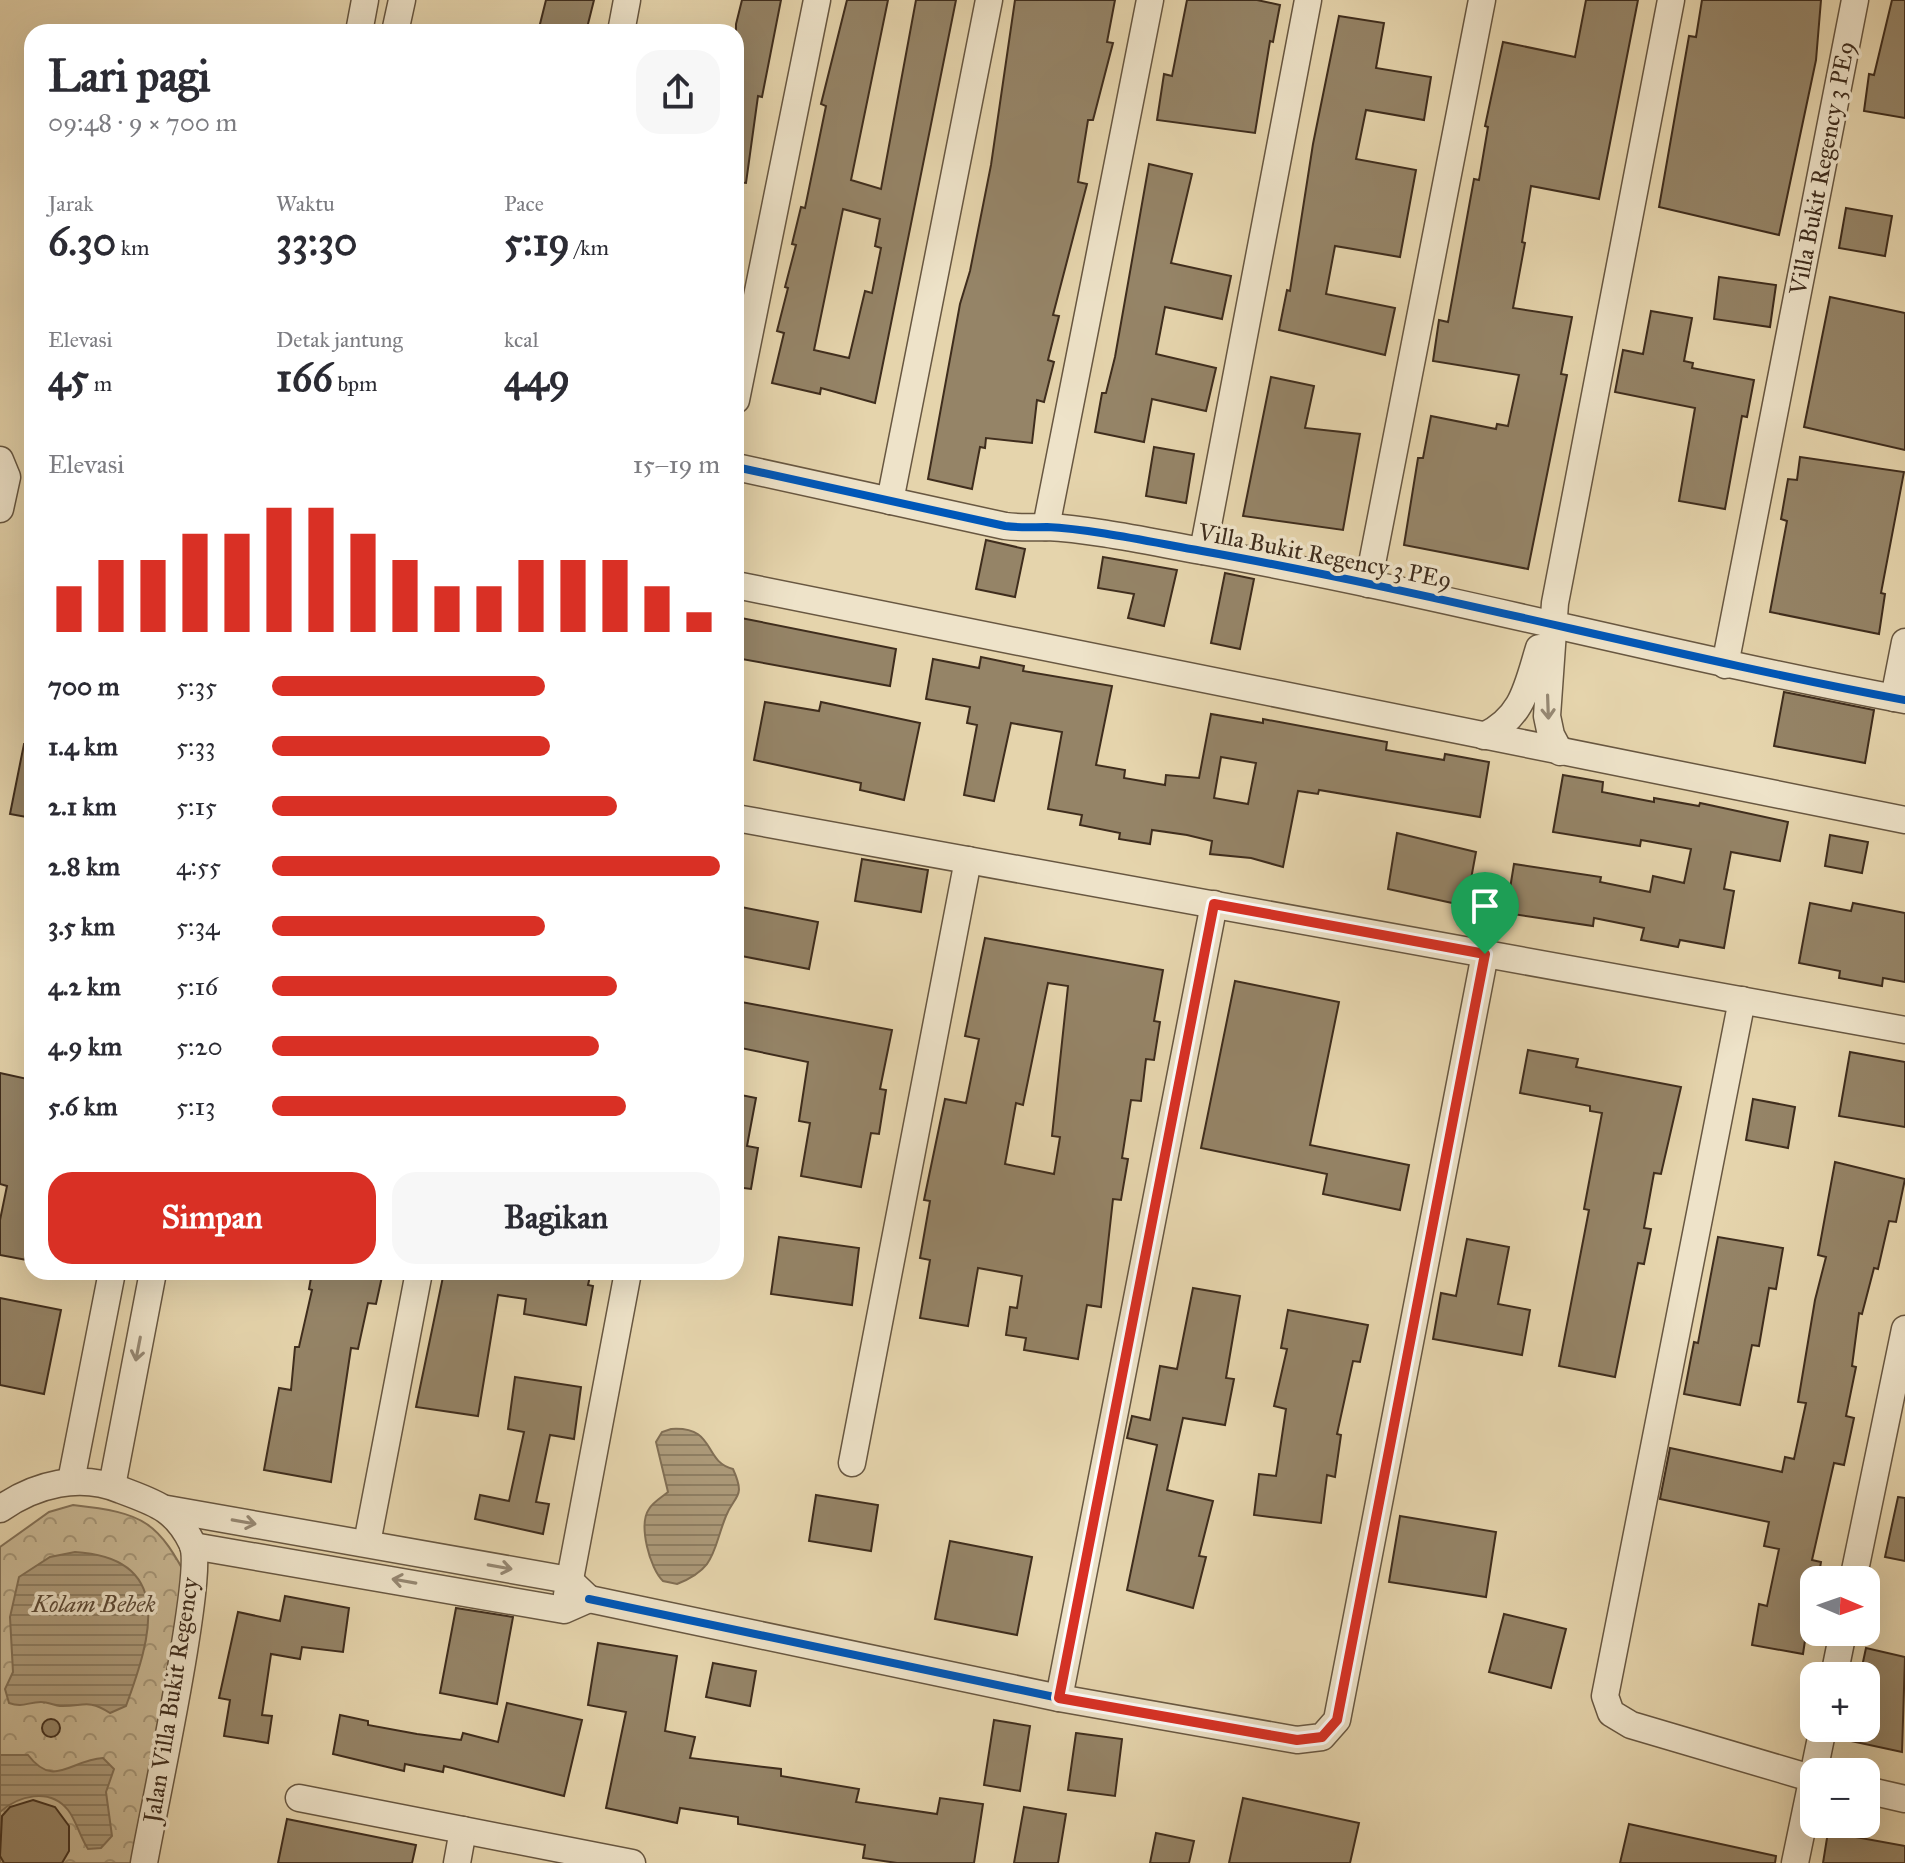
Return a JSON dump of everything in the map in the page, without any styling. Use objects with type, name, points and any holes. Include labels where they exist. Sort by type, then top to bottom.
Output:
[{"type":"street","points":[[360,24],[365,0]]},
{"type":"street","points":[[397,24],[402,0]]},
{"type":"street","points":[[622,24],[627,0]]},
{"type":"street","points":[[744,360],[817,0]]},
{"type":"street","points":[[890,501],[989,0]]},
{"type":"street","points":[[1046,527],[1150,0]]},
{"type":"street","name":"Villa Bukit Regency 3 PE9","points":[[1203,551],[1308,0]]},
{"type":"street","name":"Villa Bukit Regency 3 PE9","points":[[1368,584],[1482,0]]},
{"type":"street","points":[[1560,752],[1551,735],[1547,716],[1552,616],[1671,0]]},
{"type":"street","name":"Villa Bukit Regency 3 PE9","points":[[1725,665],[1855,0]]},
{"type":"street","points":[[0,460],[7,477],[0,509]]},
{"type":"street","name":"Villa Bukit Regency 3 PE9","points":[[744,469],[1005,526],[1046,527],[1203,551],[1552,616],[1725,665],[1900,699],[1905,642]]},
{"type":"street","points":[[744,587],[1905,820]]},
{"type":"street","points":[[1484,736],[1505,726],[1514,715],[1552,616]]},
{"type":"street","points":[[744,819],[1905,1030]]},
{"type":"street","points":[[852,1463],[968,860]]},
{"type":"street","points":[[1059,1698],[1214,904]]},
{"type":"street","points":[[5,1500],[71,1481],[112,1486],[167,1509],[569,1580],[589,1599],[1059,1698],[1297,1740],[1322,1737],[1337,1720],[1485,954]]},
{"type":"street","points":[[1742,1000],[1605,1696],[1611,1713],[1631,1725],[1800,1775]]},
{"type":"street","points":[[71,1481],[110,1280]]},
{"type":"street","points":[[112,1486],[151,1280]]},
{"type":"street","points":[[367,1543],[417,1280]]},
{"type":"street","points":[[564,1610],[626,1280]]},
{"type":"street","points":[[1856,1566],[1905,1329]]},
{"type":"street","name":"Jalan Villa Bukit Regency","points":[[144,1863],[192,1598],[193,1546],[167,1509]]},
{"type":"street","points":[[193,1546],[564,1610],[589,1599]]},
{"type":"street","points":[[1880,1793],[1905,1799]]},
{"type":"street","points":[[299,1798],[632,1863]]},
{"type":"street","points":[[457,1863],[463,1830]]},
{"type":"street","points":[[1795,1863],[1800,1838]]},
{"type":"green space","name":"Kolam Bebek","points":[[73,1505],[117,1512],[147,1524],[169,1547],[191,1585],[138,1863],[0,1863],[0,1547],[49,1512]]},
{"type":"shaded area","points":[[686,1430],[703,1438],[717,1459],[733,1469],[739,1485],[738,1495],[706,1565],[700,1572],[677,1584],[663,1581],[658,1575],[645,1536],[646,1516],[651,1506],[668,1492],[656,1442],[662,1432]]},
{"type":"shaded area","points":[[75,1552],[107,1558],[129,1569],[142,1585],[148,1606],[147,1629],[143,1654],[126,1706],[110,1713],[90,1704],[9,1703],[5,1689],[13,1672],[10,1617],[19,1577],[50,1557]]},
{"type":"shaded area","points":[[0,1755],[28,1755],[37,1765],[54,1771],[103,1758],[114,1769],[106,1792],[112,1836],[101,1848],[88,1849],[68,1810],[52,1798],[43,1796],[24,1798],[0,1812]]},
{"type":"building","points":[[546,0],[594,0],[588,24],[540,24]]},
{"type":"building","points":[[742,0],[781,0],[762,97],[758,96],[746,183],[744,24],[736,24]]},
{"type":"building","points":[[847,0],[888,0],[851,180],[881,189],[916,0],[956,0],[875,403],[821,388],[820,394],[772,383],[784,333],[777,331],[796,245],[792,244],[801,207],[805,208],[826,106],[821,104]],"holes":[[[843,209],[880,219],[875,246],[881,248],[872,293],[865,291],[849,358],[814,350]]]},
{"type":"building","points":[[1015,0],[1115,0],[1107,42],[1113,43],[1093,120],[1088,120],[1078,182],[1087,184],[1053,315],[1059,316],[1048,360],[1054,362],[1044,402],[1037,400],[1032,443],[986,438],[985,448],[980,447],[972,489],[928,479],[960,304],[970,271],[991,165]]},
{"type":"building","points":[[1187,0],[1257,0],[1280,5],[1273,42],[1270,41],[1255,133],[1157,120],[1164,74],[1172,76]]},
{"type":"building","points":[[1586,0],[1638,0],[1599,199],[1531,186],[1513,308],[1572,317],[1561,374],[1567,375],[1528,569],[1404,545],[1418,458],[1423,458],[1431,416],[1496,429],[1497,424],[1508,426],[1519,375],[1433,361],[1439,320],[1448,322],[1474,179],[1479,180],[1488,127],[1485,126],[1503,42],[1575,57]]},
{"type":"building","points":[[1702,0],[1821,0],[1816,60],[1779,235],[1659,207],[1689,36],[1696,37]]},
{"type":"building","points":[[1892,0],[1905,0],[1905,118],[1864,111],[1869,74],[1874,75]]},
{"type":"building","points":[[1339,16],[1384,23],[1376,68],[1431,77],[1424,120],[1366,110],[1356,159],[1416,170],[1400,257],[1335,246],[1326,294],[1395,308],[1385,355],[1279,330],[1287,290],[1290,291],[1313,144]]},
{"type":"building","points":[[1149,164],[1192,174],[1171,263],[1231,276],[1222,319],[1165,307],[1156,354],[1216,368],[1206,411],[1152,399],[1144,442],[1095,432],[1102,393],[1106,393],[1115,357]]},
{"type":"building","points":[[1846,208],[1892,216],[1885,256],[1839,248]]},
{"type":"building","points":[[1719,277],[1776,285],[1770,327],[1714,319]]},
{"type":"building","points":[[1830,297],[1905,313],[1905,450],[1804,427]]},
{"type":"building","points":[[1651,311],[1692,318],[1684,361],[1693,363],[1692,368],[1754,380],[1747,417],[1742,416],[1725,509],[1679,501],[1695,408],[1615,392],[1623,350],[1643,354]]},
{"type":"building","points":[[1271,377],[1314,386],[1305,428],[1360,434],[1343,530],[1243,516]]},
{"type":"building","points":[[1154,447],[1194,454],[1186,503],[1146,496]]},
{"type":"building","points":[[1800,457],[1904,472],[1881,593],[1885,594],[1879,634],[1770,612],[1787,521],[1781,519],[1788,479],[1797,480]]},
{"type":"building","points":[[986,540],[1025,549],[1015,597],[976,589]]},
{"type":"building","points":[[1103,557],[1177,570],[1164,626],[1128,618],[1134,594],[1098,588]]},
{"type":"building","points":[[1225,573],[1254,579],[1240,649],[1211,643]]},
{"type":"building","points":[[744,619],[896,649],[890,686],[744,659]]},
{"type":"building","points":[[981,657],[1024,666],[1023,671],[1112,686],[1096,765],[1125,770],[1124,778],[1165,785],[1166,775],[1199,778],[1211,714],[1263,723],[1263,719],[1387,742],[1386,750],[1444,760],[1445,754],[1489,762],[1480,817],[1319,790],[1318,794],[1298,791],[1283,867],[1251,858],[1210,854],[1212,841],[1187,835],[1152,830],[1150,844],[1119,839],[1120,833],[1080,825],[1082,815],[1048,809],[1062,732],[1011,723],[994,801],[964,795],[977,725],[967,723],[970,707],[926,699],[933,659],[979,668]],"holes":[[[1221,757],[1256,763],[1248,804],[1214,798]]]},
{"type":"building","points":[[1784,692],[1874,710],[1865,763],[1774,746]]},
{"type":"building","points":[[765,702],[819,711],[821,702],[920,723],[904,800],[860,790],[861,783],[754,760]]},
{"type":"building","points":[[24,744],[24,817],[10,814]]},
{"type":"building","points":[[1563,775],[1603,782],[1602,792],[1654,802],[1654,798],[1699,806],[1700,803],[1788,822],[1780,861],[1731,852],[1724,889],[1734,891],[1724,948],[1680,940],[1678,947],[1641,940],[1644,928],[1594,918],[1593,926],[1506,913],[1514,864],[1601,877],[1600,882],[1650,892],[1653,876],[1684,883],[1691,849],[1641,840],[1640,846],[1553,832]]},
{"type":"building","points":[[1397,833],[1476,852],[1466,906],[1388,889]]},
{"type":"building","points":[[1830,835],[1868,842],[1862,873],[1825,866]]},
{"type":"building","points":[[862,859],[928,870],[921,912],[855,901]]},
{"type":"building","points":[[1810,903],[1851,911],[1853,903],[1905,913],[1905,982],[1883,978],[1882,986],[1839,978],[1840,971],[1799,963]]},
{"type":"building","points":[[744,908],[818,922],[809,969],[744,957]]},
{"type":"building","points":[[985,938],[1163,970],[1154,1021],[1160,1022],[1154,1060],[1146,1059],[1141,1101],[1131,1100],[1122,1158],[1128,1159],[1121,1200],[1113,1199],[1101,1307],[1087,1305],[1078,1359],[1024,1350],[1026,1338],[1006,1335],[1010,1307],[1017,1308],[1022,1276],[978,1268],[968,1326],[920,1318],[930,1260],[920,1258],[930,1201],[924,1200],[945,1099],[966,1103],[979,1039],[965,1036]],"holes":[[[1048,983],[1068,986],[1052,1136],[1060,1137],[1054,1174],[1005,1164],[1016,1103],[1023,1105]]]},
{"type":"building","points":[[1235,981],[1339,1002],[1310,1145],[1409,1165],[1400,1210],[1323,1194],[1327,1174],[1201,1148]]},
{"type":"building","points":[[744,1002],[892,1030],[880,1089],[886,1090],[879,1134],[871,1133],[861,1187],[801,1176],[810,1123],[799,1121],[808,1062],[744,1049]]},
{"type":"building","points":[[1528,1050],[1578,1059],[1576,1067],[1681,1087],[1661,1174],[1654,1173],[1644,1228],[1651,1229],[1644,1264],[1638,1263],[1615,1377],[1559,1366],[1589,1210],[1584,1209],[1602,1113],[1590,1111],[1590,1106],[1520,1093]]},
{"type":"building","points":[[1850,1052],[1905,1062],[1905,1127],[1839,1116]]},
{"type":"building","points":[[0,1073],[24,1078],[24,1260],[0,1255],[0,1220],[7,1186],[0,1184]]},
{"type":"building","points":[[744,1096],[756,1098],[747,1146],[758,1148],[751,1189],[744,1188]]},
{"type":"building","points":[[1753,1099],[1795,1107],[1788,1148],[1746,1140]]},
{"type":"building","points":[[1835,1162],[1905,1179],[1896,1222],[1889,1221],[1878,1269],[1874,1268],[1862,1314],[1859,1313],[1852,1366],[1856,1367],[1846,1416],[1854,1418],[1844,1465],[1834,1463],[1812,1560],[1821,1562],[1820,1566],[1800,1566],[1800,1646],[1804,1646],[1803,1654],[1752,1645],[1759,1604],[1767,1606],[1779,1549],[1764,1546],[1769,1522],[1660,1499],[1670,1448],[1782,1472],[1785,1457],[1794,1459],[1806,1403],[1798,1402],[1815,1300],[1826,1257],[1818,1255]]},
{"type":"building","points":[[779,1237],[859,1248],[852,1305],[771,1294]]},
{"type":"building","points":[[1718,1237],[1783,1248],[1776,1289],[1769,1288],[1759,1346],[1752,1345],[1740,1405],[1684,1394],[1694,1342],[1698,1343]]},
{"type":"building","points":[[1467,1239],[1509,1247],[1498,1304],[1530,1310],[1522,1355],[1433,1339],[1441,1293],[1456,1296]]},
{"type":"building","points":[[311,1280],[381,1280],[376,1304],[368,1303],[358,1349],[351,1348],[331,1482],[264,1470],[279,1388],[291,1390],[295,1347],[299,1347],[312,1290],[309,1289]]},
{"type":"building","points":[[442,1280],[589,1280],[588,1285],[593,1286],[586,1325],[524,1314],[526,1299],[498,1295],[478,1416],[416,1407]]},
{"type":"building","points":[[1193,1288],[1240,1296],[1226,1378],[1234,1379],[1225,1425],[1183,1418],[1167,1490],[1213,1501],[1199,1556],[1206,1557],[1193,1608],[1127,1590],[1157,1445],[1127,1438],[1132,1416],[1150,1420],[1160,1366],[1177,1369]]},
{"type":"building","points":[[0,1298],[61,1310],[44,1394],[0,1385]]},
{"type":"building","points":[[1288,1310],[1368,1325],[1360,1362],[1353,1361],[1337,1434],[1341,1435],[1335,1477],[1327,1475],[1321,1523],[1254,1515],[1259,1474],[1276,1476],[1286,1409],[1274,1406],[1287,1349],[1281,1348]]},
{"type":"building","points":[[515,1377],[581,1387],[574,1439],[550,1435],[536,1502],[549,1504],[543,1534],[475,1519],[480,1495],[509,1501],[524,1432],[508,1429]]},
{"type":"building","points":[[816,1495],[878,1505],[871,1551],[809,1541]]},
{"type":"building","points":[[1898,1497],[1905,1498],[1905,1561],[1885,1557]]},
{"type":"building","points":[[1400,1516],[1496,1532],[1486,1597],[1389,1582]]},
{"type":"building","points":[[950,1541],[1032,1557],[1017,1635],[935,1619]]},
{"type":"building","points":[[285,1596],[349,1608],[343,1652],[302,1647],[300,1659],[271,1654],[262,1715],[272,1716],[268,1743],[224,1736],[230,1700],[219,1698],[238,1612],[280,1621]]},
{"type":"building","points":[[456,1608],[513,1617],[497,1704],[440,1693]]},
{"type":"building","points":[[1504,1614],[1566,1629],[1551,1688],[1489,1672]]},
{"type":"building","points":[[598,1643],[677,1656],[665,1731],[695,1737],[690,1758],[781,1769],[781,1776],[859,1789],[856,1802],[937,1814],[940,1798],[983,1804],[974,1863],[897,1863],[863,1858],[865,1845],[738,1824],[738,1817],[680,1808],[677,1823],[606,1808],[626,1712],[588,1705]]},
{"type":"building","points":[[1866,1648],[1905,1657],[1902,1752],[1856,1742],[1880,1742],[1880,1662],[1863,1662]]},
{"type":"building","points":[[713,1663],[756,1671],[750,1706],[706,1697]]},
{"type":"building","points":[[507,1703],[582,1720],[564,1796],[444,1766],[443,1772],[405,1764],[404,1771],[333,1754],[340,1715],[368,1721],[368,1725],[417,1734],[461,1740],[463,1733],[498,1742]]},
{"type":"building","points":[[47,1719],[55,1719],[60,1728],[58,1735],[47,1737],[42,1732],[42,1724]]},
{"type":"building","points":[[994,1720],[1030,1726],[1020,1791],[984,1785]]},
{"type":"building","points":[[1076,1733],[1122,1739],[1115,1796],[1068,1790]]},
{"type":"building","points":[[1243,1798],[1359,1823],[1350,1863],[1229,1863]]},
{"type":"building","points":[[33,1800],[55,1807],[69,1826],[69,1851],[62,1863],[4,1863],[0,1856],[2,1816],[10,1807]]},
{"type":"building","points":[[1024,1807],[1066,1814],[1058,1863],[1014,1863]]},
{"type":"building","points":[[287,1819],[416,1845],[412,1863],[278,1863]]},
{"type":"building","points":[[1629,1824],[1776,1856],[1775,1863],[1620,1863]]},
{"type":"building","points":[[1156,1833],[1194,1841],[1189,1863],[1150,1863]]},
{"type":"building","points":[[1827,1838],[1861,1838],[1905,1846],[1905,1863],[1823,1863]]},
{"type":"cycle path","points":[[744,469],[1005,526],[1104,533],[1290,568],[1905,700]]},
{"type":"cycle path","points":[[589,1599],[1059,1698],[1297,1740],[1322,1737],[1337,1720],[1485,954]]},
{"type":"route","points":[[1214,904],[1485,954],[1337,1720],[1322,1737],[1297,1740],[1059,1698],[1214,904]]}]
